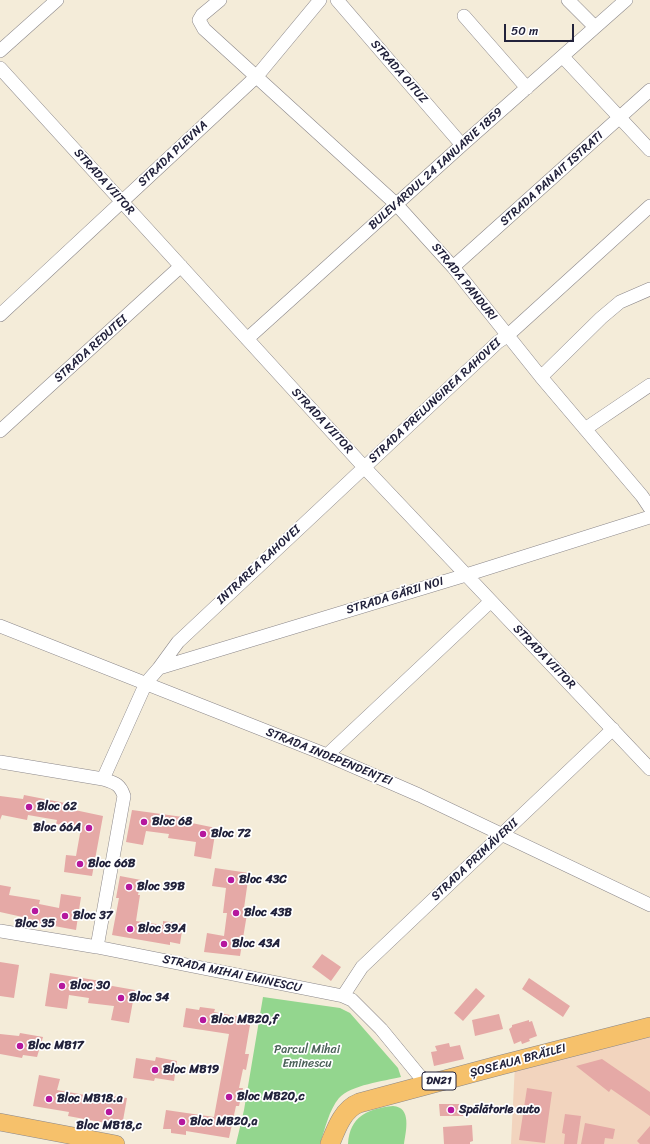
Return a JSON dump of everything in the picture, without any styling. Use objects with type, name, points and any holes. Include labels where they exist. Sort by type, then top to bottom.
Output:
[{"type":"highway","name":"ȘOSEAUA BRĂILEI","points":[[330,1144],[345,1115],[350,1108],[359,1103],[650,1027]]},
{"type":"highway","points":[[343,1144],[345,1115]]},
{"type":"main road","points":[[0,1122],[116,1144]]},
{"type":"street","points":[[0,51],[57,0]]},
{"type":"street","name":"STRADA PANDURI","points":[[220,0],[202,15],[199,20],[204,28],[396,204],[453,267],[507,336],[585,429],[646,494],[650,508]]},
{"type":"street","name":"STRADA PLEVNA","points":[[0,315],[257,76],[320,0]]},
{"type":"street","name":"STRADA OITUZ","points":[[337,0],[462,145]]},
{"type":"street","points":[[568,0],[595,27]]},
{"type":"street","name":"BULEVARDUL 24 IANUARIE 1859","points":[[247,339],[396,204],[626,0]]},
{"type":"street","points":[[464,16],[528,88]]},
{"type":"street","points":[[563,57],[650,150]]},
{"type":"street","name":"STRADA VIITOR","points":[[0,68],[364,467],[650,769]]},
{"type":"street","name":"STRADA PANAIT ISTRATI","points":[[453,267],[650,90]]},
{"type":"street","name":"STRADA PRELUNGIREA RAHOVEI","points":[[364,467],[498,342],[507,336],[650,206]]},
{"type":"street","name":"STRADA REDUTEI","points":[[0,431],[181,266]]},
{"type":"street","points":[[541,377],[601,318],[620,302],[650,289]]},
{"type":"street","points":[[585,429],[650,385]]},
{"type":"street","name":"INTRAREA RAHOVEI","points":[[159,668],[178,642],[364,467]]},
{"type":"street","name":"STRADA GĂRII NOI","points":[[159,668],[466,575],[650,517]]},
{"type":"street","points":[[327,755],[490,601]]},
{"type":"street","name":"STRADA INDEPENDENȚEI","points":[[0,626],[327,755],[503,834],[650,905]]},
{"type":"street","points":[[103,778],[146,683],[159,668]]},
{"type":"street","name":"STRADA PRIMĂVERII","points":[[343,996],[362,967],[613,729]]},
{"type":"street","points":[[0,762],[103,778],[121,787],[124,796],[97,947]]},
{"type":"street","name":"STRADA MIHAI EMINESCU","points":[[0,931],[97,947],[343,996],[352,1000],[380,1029],[427,1085]]},
{"type":"shaded area","points":[[650,1033],[650,1144],[511,1144],[515,1064]]},
{"type":"green space","name":"Parcul Mihai Eminescu","points":[[263,997],[340,1008],[350,1013],[398,1068],[401,1077],[359,1087],[351,1090],[339,1098],[330,1114],[320,1144],[236,1144],[244,1110]]},
{"type":"green space","points":[[393,1106],[399,1107],[405,1115],[406,1127],[404,1144],[348,1144],[349,1134],[356,1120],[375,1109]]},
{"type":"building","points":[[24,795],[70,804],[70,809],[103,816],[92,876],[64,872],[66,855],[76,856],[81,828],[56,824],[57,820],[28,815],[27,820],[2,815],[0,820],[0,796],[23,799]]},
{"type":"building","points":[[132,810],[183,817],[182,821],[216,828],[211,859],[194,856],[196,842],[168,838],[169,834],[146,831],[143,845],[126,842]]},
{"type":"building","points":[[215,868],[249,873],[244,908],[248,908],[240,956],[204,952],[207,933],[224,936],[227,913],[223,913],[226,888],[212,886]]},
{"type":"building","points":[[120,876],[141,880],[136,921],[163,925],[163,921],[183,924],[180,944],[170,942],[170,945],[112,935],[119,898],[116,898]]},
{"type":"building","points":[[0,885],[11,887],[9,895],[40,900],[39,904],[59,908],[61,894],[81,897],[76,930],[27,921],[27,918],[0,912]]},
{"type":"building","points":[[322,954],[341,967],[331,981],[312,967]]},
{"type":"building","points":[[0,962],[19,965],[14,998],[0,996]]},
{"type":"building","points":[[50,973],[101,981],[101,984],[135,990],[129,1023],[111,1020],[114,1006],[88,1003],[89,998],[69,995],[67,1009],[45,1006]]},
{"type":"building","points":[[529,978],[570,1006],[563,1017],[522,989]]},
{"type":"building","points":[[476,988],[485,996],[463,1021],[454,1013]]},
{"type":"building","points":[[200,1007],[215,1009],[214,1012],[251,1019],[245,1054],[249,1054],[246,1070],[243,1069],[239,1088],[243,1088],[239,1106],[236,1106],[229,1138],[186,1131],[186,1135],[171,1133],[171,1129],[163,1129],[166,1110],[214,1117],[229,1034],[183,1027],[186,1008],[199,1010]]},
{"type":"building","points":[[499,1014],[503,1029],[475,1036],[472,1020]]},
{"type":"building","points":[[529,1020],[529,1022],[532,1021],[537,1036],[522,1044],[521,1041],[514,1044],[509,1029],[512,1025]]},
{"type":"building","name":"Bloc MB17","points":[[20,1033],[43,1037],[37,1057],[23,1055],[22,1058],[0,1054],[0,1034],[19,1036]]},
{"type":"building","points":[[449,1043],[450,1047],[460,1045],[464,1059],[434,1066],[431,1052],[437,1051],[435,1046]]},
{"type":"building","name":"Bloc MB19","points":[[156,1057],[177,1061],[174,1081],[155,1078],[154,1081],[133,1078],[136,1058],[155,1061]]},
{"type":"building","points":[[602,1059],[650,1092],[650,1116],[611,1089],[609,1092],[576,1066]]},
{"type":"building","points":[[39,1075],[60,1079],[57,1090],[85,1095],[85,1099],[106,1102],[108,1095],[127,1098],[122,1126],[68,1116],[69,1112],[33,1106]]},
{"type":"building","points":[[527,1088],[552,1092],[545,1143],[519,1140]]},
{"type":"building","name":"Spălătorie auto","points":[[439,1104],[463,1104],[463,1116],[440,1116]]},
{"type":"building","points":[[565,1114],[581,1116],[577,1144],[564,1144],[565,1134],[562,1133]]},
{"type":"building","points":[[585,1123],[615,1129],[613,1139],[605,1138],[604,1144],[581,1144]]},
{"type":"building","points":[[472,1125],[473,1141],[470,1142],[470,1144],[444,1144],[443,1127]]},
{"type":"building","points":[[650,1126],[650,1144],[640,1144],[637,1141]]},
{"type":"place","name":"Bloc 62","points":[[29,807]]},
{"type":"place","name":"Bloc 68","points":[[144,822]]},
{"type":"place","name":"Bloc 66A","points":[[89,828]]},
{"type":"place","name":"Bloc 72","points":[[203,834]]},
{"type":"place","name":"Bloc 66B","points":[[80,864]]},
{"type":"place","name":"Bloc 43C","points":[[231,880]]},
{"type":"place","name":"Bloc 39B","points":[[129,887]]},
{"type":"place","name":"Bloc 35","points":[[35,911]]},
{"type":"place","name":"Bloc 43B","points":[[236,913]]},
{"type":"place","name":"Bloc 37","points":[[65,916]]},
{"type":"place","name":"Bloc 39A","points":[[130,929]]},
{"type":"place","name":"Bloc 43A","points":[[224,944]]},
{"type":"place","name":"Bloc 30","points":[[62,986]]},
{"type":"place","name":"Bloc 34","points":[[121,998]]},
{"type":"place","name":"Bloc MB20,f","points":[[203,1020]]},
{"type":"place","name":"Bloc MB17","points":[[20,1046]]},
{"type":"place","name":"Bloc MB19","points":[[155,1070]]},
{"type":"place","name":"Bloc MB20,c","points":[[229,1097]]},
{"type":"place","name":"Bloc MB18.a","points":[[49,1099]]},
{"type":"place","name":"Spălătorie auto","points":[[451,1110]]},
{"type":"place","name":"Bloc MB18,c","points":[[109,1112]]},
{"type":"place","name":"Bloc MB20,a","points":[[182,1122]]}]
